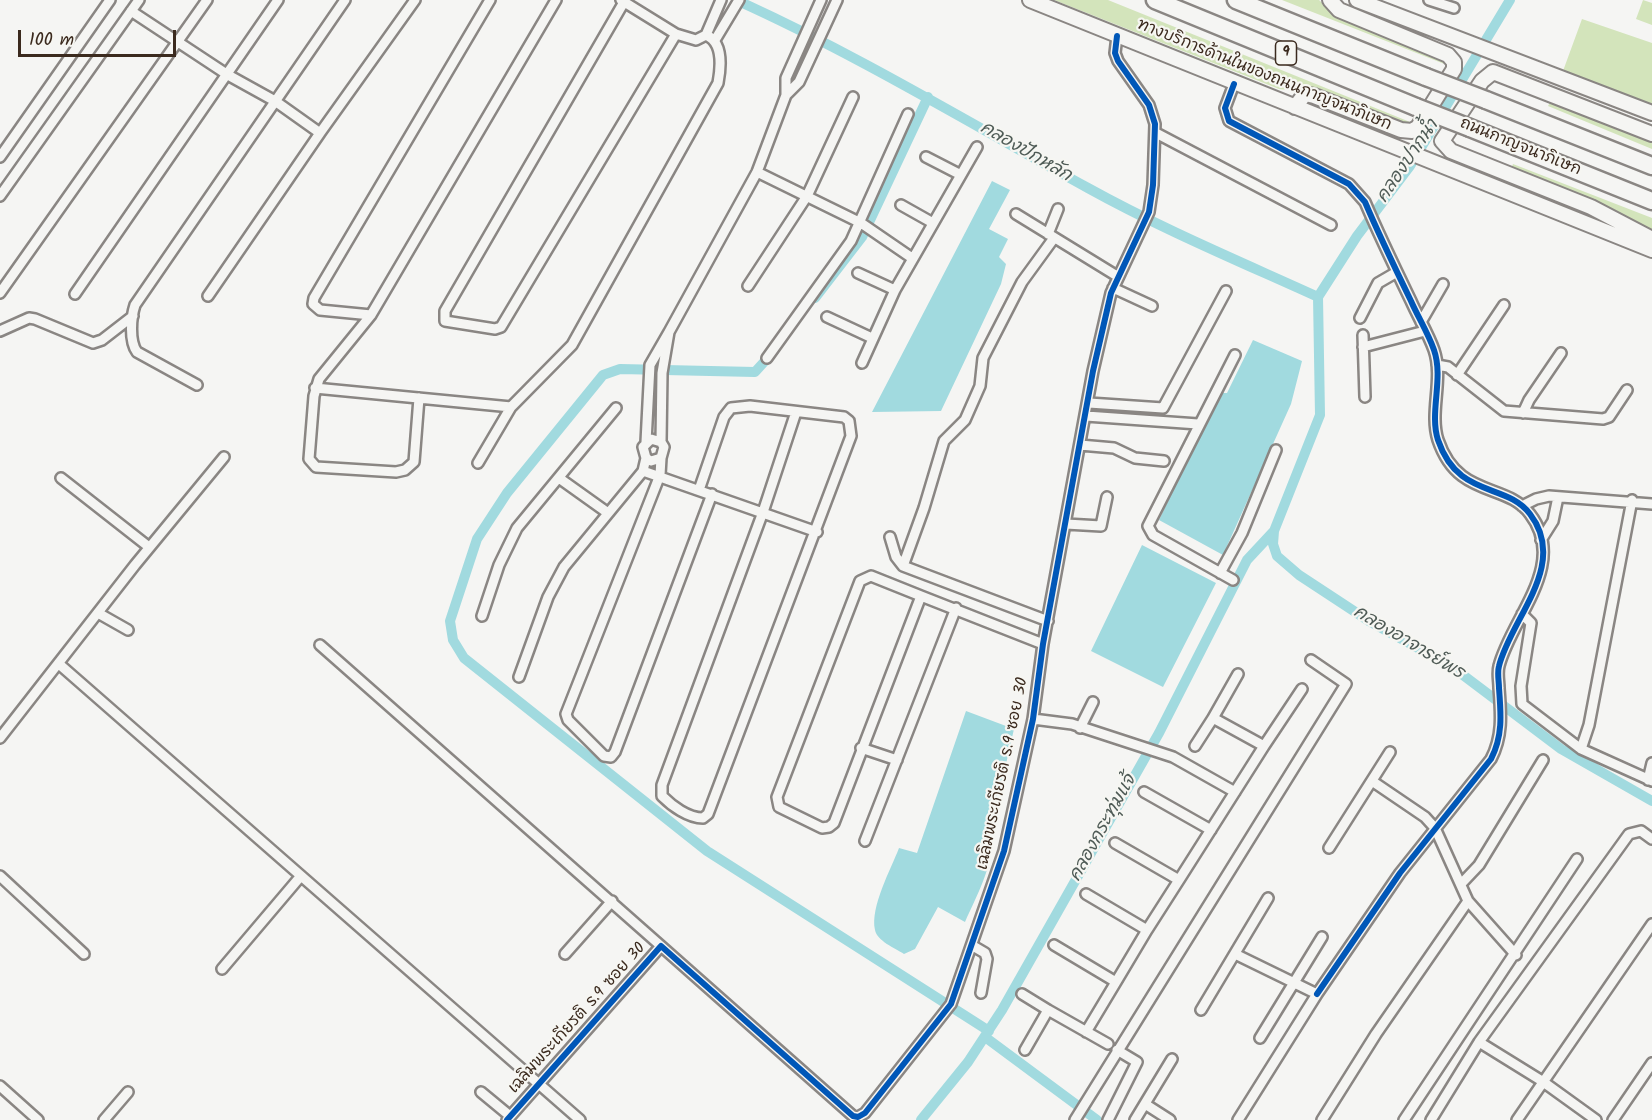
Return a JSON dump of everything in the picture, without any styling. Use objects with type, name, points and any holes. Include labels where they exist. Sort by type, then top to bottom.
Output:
[{"type":"highway","name":"ถนนกาญจนาภิเษก","points":[[1155,0],[1652,201]]},
{"type":"highway","name":"ถนนกาญจนาภิเษก","points":[[1236,0],[1652,166]]},
{"type":"main road","name":"ทางบริการด้านในของถนนกาญจนาภิเษก","points":[[1030,0],[1234,84],[1652,250]]},
{"type":"main road","points":[[1295,107],[1305,94],[1401,130],[1413,131],[1418,127],[1454,69],[1454,62],[1448,55],[1339,10],[1330,0]]},
{"type":"main road","points":[[1363,1],[1499,56],[1652,113]]},
{"type":"main road","points":[[1652,134],[1493,72],[1482,81],[1442,141],[1450,150],[1591,207],[1652,239]]},
{"type":"street","points":[[0,157],[110,0]]},
{"type":"street","points":[[0,196],[139,0]]},
{"type":"street","points":[[0,293],[207,0]]},
{"type":"street","points":[[75,294],[278,0]]},
{"type":"street","points":[[197,385],[137,352],[133,346],[133,316],[140,295],[345,0]]},
{"type":"street","points":[[208,296],[415,0]]},
{"type":"street","points":[[371,315],[320,310],[313,304],[314,298],[489,0]]},
{"type":"street","points":[[418,398],[414,462],[405,470],[396,472],[316,467],[309,459],[315,388],[319,379],[371,315],[556,0]]},
{"type":"street","points":[[478,463],[511,408],[572,345],[718,83],[720,64],[716,40],[739,0]]},
{"type":"street","points":[[519,677],[548,597],[564,567],[643,471],[646,458],[643,453],[646,442],[648,373],[654,353],[669,332],[757,172],[786,95],[786,78],[821,0]]},
{"type":"street","points":[[786,95],[799,82],[837,0]]},
{"type":"street","points":[[1429,0],[1454,8]]},
{"type":"street","points":[[676,34],[501,327],[495,329],[445,321],[445,311],[622,1],[676,34],[696,40],[706,35],[720,2]]},
{"type":"street","points":[[131,11],[228,75],[275,101],[320,133]]},
{"type":"street","points":[[706,35],[716,40]]},
{"type":"street","name":"เฉลิมพระเกียรติ ร.9 ซอย 30","points":[[509,1118],[661,946],[852,1118],[865,1113],[951,1004],[973,946],[1004,851],[1033,719],[1043,644],[1093,371],[1113,288],[1149,212],[1156,133],[1149,105],[1115,53],[1117,36]]},
{"type":"street","points":[[1234,84],[1225,108],[1229,122],[1349,184],[1365,202],[1434,351],[1437,365],[1438,439],[1448,461],[1460,474],[1479,488],[1522,506],[1531,515],[1541,540],[1540,572],[1532,597],[1498,669],[1501,726],[1497,748],[1491,759],[1400,873],[1317,994],[1238,1120]]},
{"type":"street","points":[[748,286],[807,196],[853,97]]},
{"type":"street","points":[[767,358],[863,224],[908,114]]},
{"type":"street","points":[[1156,133],[1331,225]]},
{"type":"street","points":[[862,363],[912,258],[977,147]]},
{"type":"street","points":[[926,157],[961,175]]},
{"type":"street","points":[[757,172],[863,224],[912,258]]},
{"type":"street","points":[[901,205],[933,223]]},
{"type":"street","points":[[903,566],[924,508],[944,441],[964,420],[980,386],[983,358],[1022,282],[1051,236],[1058,209]]},
{"type":"street","points":[[1016,214],[1117,276]]},
{"type":"street","points":[[1360,318],[1378,283],[1397,272]]},
{"type":"street","points":[[858,273],[895,290]]},
{"type":"street","points":[[1363,346],[1423,326],[1443,284]]},
{"type":"street","points":[[1113,288],[1152,306]]},
{"type":"street","points":[[1089,402],[1163,408],[1226,291]]},
{"type":"street","points":[[1457,375],[1504,305]]},
{"type":"street","points":[[0,331],[29,318],[93,343],[102,340],[133,316]]},
{"type":"street","points":[[827,317],[872,338]]},
{"type":"street","points":[[669,332],[662,373],[662,442],[664,447],[660,475],[566,714],[568,720],[604,756],[611,757],[615,752],[712,494]]},
{"type":"street","points":[[1363,335],[1365,397]]},
{"type":"street","points":[[1523,413],[1528,400],[1561,353]]},
{"type":"street","points":[[1233,580],[1153,535],[1148,526],[1235,355]]},
{"type":"street","points":[[1437,365],[1448,367],[1504,411],[1603,419],[1609,417],[1628,390]]},
{"type":"street","points":[[315,388],[511,408]]},
{"type":"street","points":[[699,490],[724,417],[731,408],[750,406],[844,417],[849,421],[852,428],[817,532],[708,814],[703,818],[694,818],[662,795],[662,784],[763,512],[796,412]]},
{"type":"street","points":[[482,616],[506,548],[518,528],[616,408]]},
{"type":"street","points":[[1086,416],[1198,424]]},
{"type":"street","points":[[646,442],[651,439],[662,442]]},
{"type":"street","points":[[1080,445],[1114,448],[1135,458],[1164,461]]},
{"type":"street","points":[[1220,573],[1242,533],[1276,450]]},
{"type":"street","points":[[0,738],[224,457]]},
{"type":"street","points":[[646,458],[657,460],[661,458]]},
{"type":"street","points":[[643,471],[660,475],[817,532]]},
{"type":"street","points":[[61,478],[150,547]]},
{"type":"street","points":[[559,478],[608,513]]},
{"type":"street","points":[[1066,524],[1101,526],[1107,497]]},
{"type":"street","points":[[1522,506],[1536,499],[1558,497],[1632,500],[1652,504]]},
{"type":"street","points":[[1541,540],[1553,520],[1558,497]]},
{"type":"street","points":[[1581,749],[1589,724],[1632,500]]},
{"type":"street","points":[[890,537],[896,557],[903,566],[1048,621]]},
{"type":"street","points":[[921,596],[834,823],[829,828],[822,828],[779,807],[777,797],[860,581],[871,576],[1043,644]]},
{"type":"street","points":[[865,841],[956,608]]},
{"type":"street","points":[[98,613],[128,630]]},
{"type":"street","points":[[1522,614],[1531,623],[1521,686],[1522,704],[1581,749],[1650,780],[1652,763]]},
{"type":"street","points":[[320,645],[661,946]]},
{"type":"street","points":[[1075,1120],[1346,684],[1311,660]]},
{"type":"street","points":[[59,664],[580,1120]]},
{"type":"street","points":[[1195,746],[1238,674]]},
{"type":"street","points":[[1086,1032],[1147,930],[1302,689]]},
{"type":"street","points":[[1080,728],[1093,702]]},
{"type":"street","points":[[1213,718],[1264,746]]},
{"type":"street","points":[[1033,719],[1072,724],[1171,756],[1235,792]]},
{"type":"street","points":[[861,748],[897,760]]},
{"type":"street","points":[[1329,848],[1390,752]]},
{"type":"street","points":[[1461,884],[1479,865],[1543,760]]},
{"type":"street","points":[[1372,781],[1425,817],[1435,828],[1468,901],[1516,955]]},
{"type":"street","points":[[1144,792],[1211,830]]},
{"type":"street","points":[[1431,1120],[1479,1042],[1629,834],[1641,831],[1652,839]]},
{"type":"street","points":[[1115,843],[1179,880]]},
{"type":"street","points":[[1404,1120],[1516,955],[1577,859]]},
{"type":"street","points":[[0,876],[84,954]]},
{"type":"street","points":[[222,969],[300,877]]},
{"type":"street","points":[[1086,894],[1147,930]]},
{"type":"street","points":[[1201,1010],[1268,898]]},
{"type":"street","points":[[565,954],[612,901]]},
{"type":"street","points":[[1322,1120],[1376,1034],[1468,901]]},
{"type":"street","points":[[1517,1120],[1652,924]]},
{"type":"street","points":[[1260,1038],[1322,937]]},
{"type":"street","points":[[1054,945],[1116,982]]},
{"type":"street","points":[[973,946],[986,953],[981,993]]},
{"type":"street","points":[[1235,954],[1317,994]]},
{"type":"street","points":[[1022,993],[1108,1044]]},
{"type":"street","points":[[1025,1050],[1048,1010]]},
{"type":"street","points":[[1479,1042],[1542,1081],[1596,1120]]},
{"type":"street","points":[[1108,1120],[1137,1062],[1117,1050]]},
{"type":"street","points":[[1135,1120],[1172,1059]]},
{"type":"street","points":[[1613,1120],[1652,1063]]},
{"type":"street","points":[[0,1086],[38,1120]]},
{"type":"street","points":[[104,1120],[128,1092]]},
{"type":"street","points":[[481,1092],[509,1118]]},
{"type":"street","points":[[1145,1104],[1170,1120]]},
{"type":"green space","points":[[1054,0],[1108,0],[1410,122],[1407,126],[1316,93],[1279,89]]},
{"type":"green space","points":[[1282,0],[1319,0],[1331,11],[1443,56],[1448,61],[1447,65]]},
{"type":"green space","points":[[1643,0],[1652,3],[1652,25],[1636,19]]},
{"type":"green space","points":[[1582,19],[1652,43],[1652,106],[1563,71]]},
{"type":"green space","points":[[1552,99],[1652,138],[1652,149],[1548,106]]},
{"type":"green space","points":[[1513,164],[1652,218],[1652,233],[1510,171]]},
{"type":"water","points":[[992,181],[1010,190],[989,229],[1008,239],[999,257],[1006,264],[1001,284],[941,411],[872,412]]},
{"type":"water","points":[[1253,340],[1302,361],[1291,404],[1223,555],[1159,520],[1220,393],[1227,393]]},
{"type":"water","points":[[1142,545],[1216,583],[1163,687],[1091,651]]},
{"type":"water","points":[[966,711],[1014,729],[991,830],[989,865],[965,922],[938,907],[915,949],[904,954],[876,934],[874,921],[878,899],[899,848],[917,853]]},
{"type":"waterway","name":"คลองปักหลัก","points":[[736,0],[870,67],[1116,203],[1318,297]]},
{"type":"waterway","name":"คลองปากน้ำ","points":[[1510,0],[1410,166],[1357,236],[1318,297],[1320,415],[1274,531],[1273,544],[1277,556],[1299,575],[1369,621],[1451,666],[1561,749],[1652,801]]},
{"type":"waterway","points":[[815,298],[862,237],[928,97]]},
{"type":"waterway","points":[[774,351],[755,372],[620,369],[603,375],[507,493],[477,539],[450,621],[453,640],[464,658],[707,851],[989,1031]]},
{"type":"waterway","name":"คลองกระทุ่มแจ้","points":[[921,1120],[968,1062],[1002,1010],[1159,733],[1247,560],[1274,531]]},
{"type":"waterway","points":[[985,1037],[1097,1120]]},
{"type":"cycle path","points":[[507,1120],[661,946],[853,1116],[858,1117],[865,1113],[951,1004],[1004,851],[1033,719],[1043,644],[1093,371],[1111,293],[1149,212],[1153,185],[1155,124],[1149,105],[1118,61],[1115,53],[1117,36]]},
{"type":"cycle path","points":[[1234,84],[1225,108],[1229,121],[1349,184],[1365,202],[1434,350],[1438,372],[1436,429],[1438,440],[1447,459],[1457,472],[1470,481],[1520,504],[1530,514],[1540,533],[1543,553],[1534,591],[1505,648],[1499,666],[1500,725],[1498,742],[1491,759],[1400,873],[1317,994]]},
{"type":"water label","name":"คลองอาจารย์พร","points":[[1408,644]]}]
